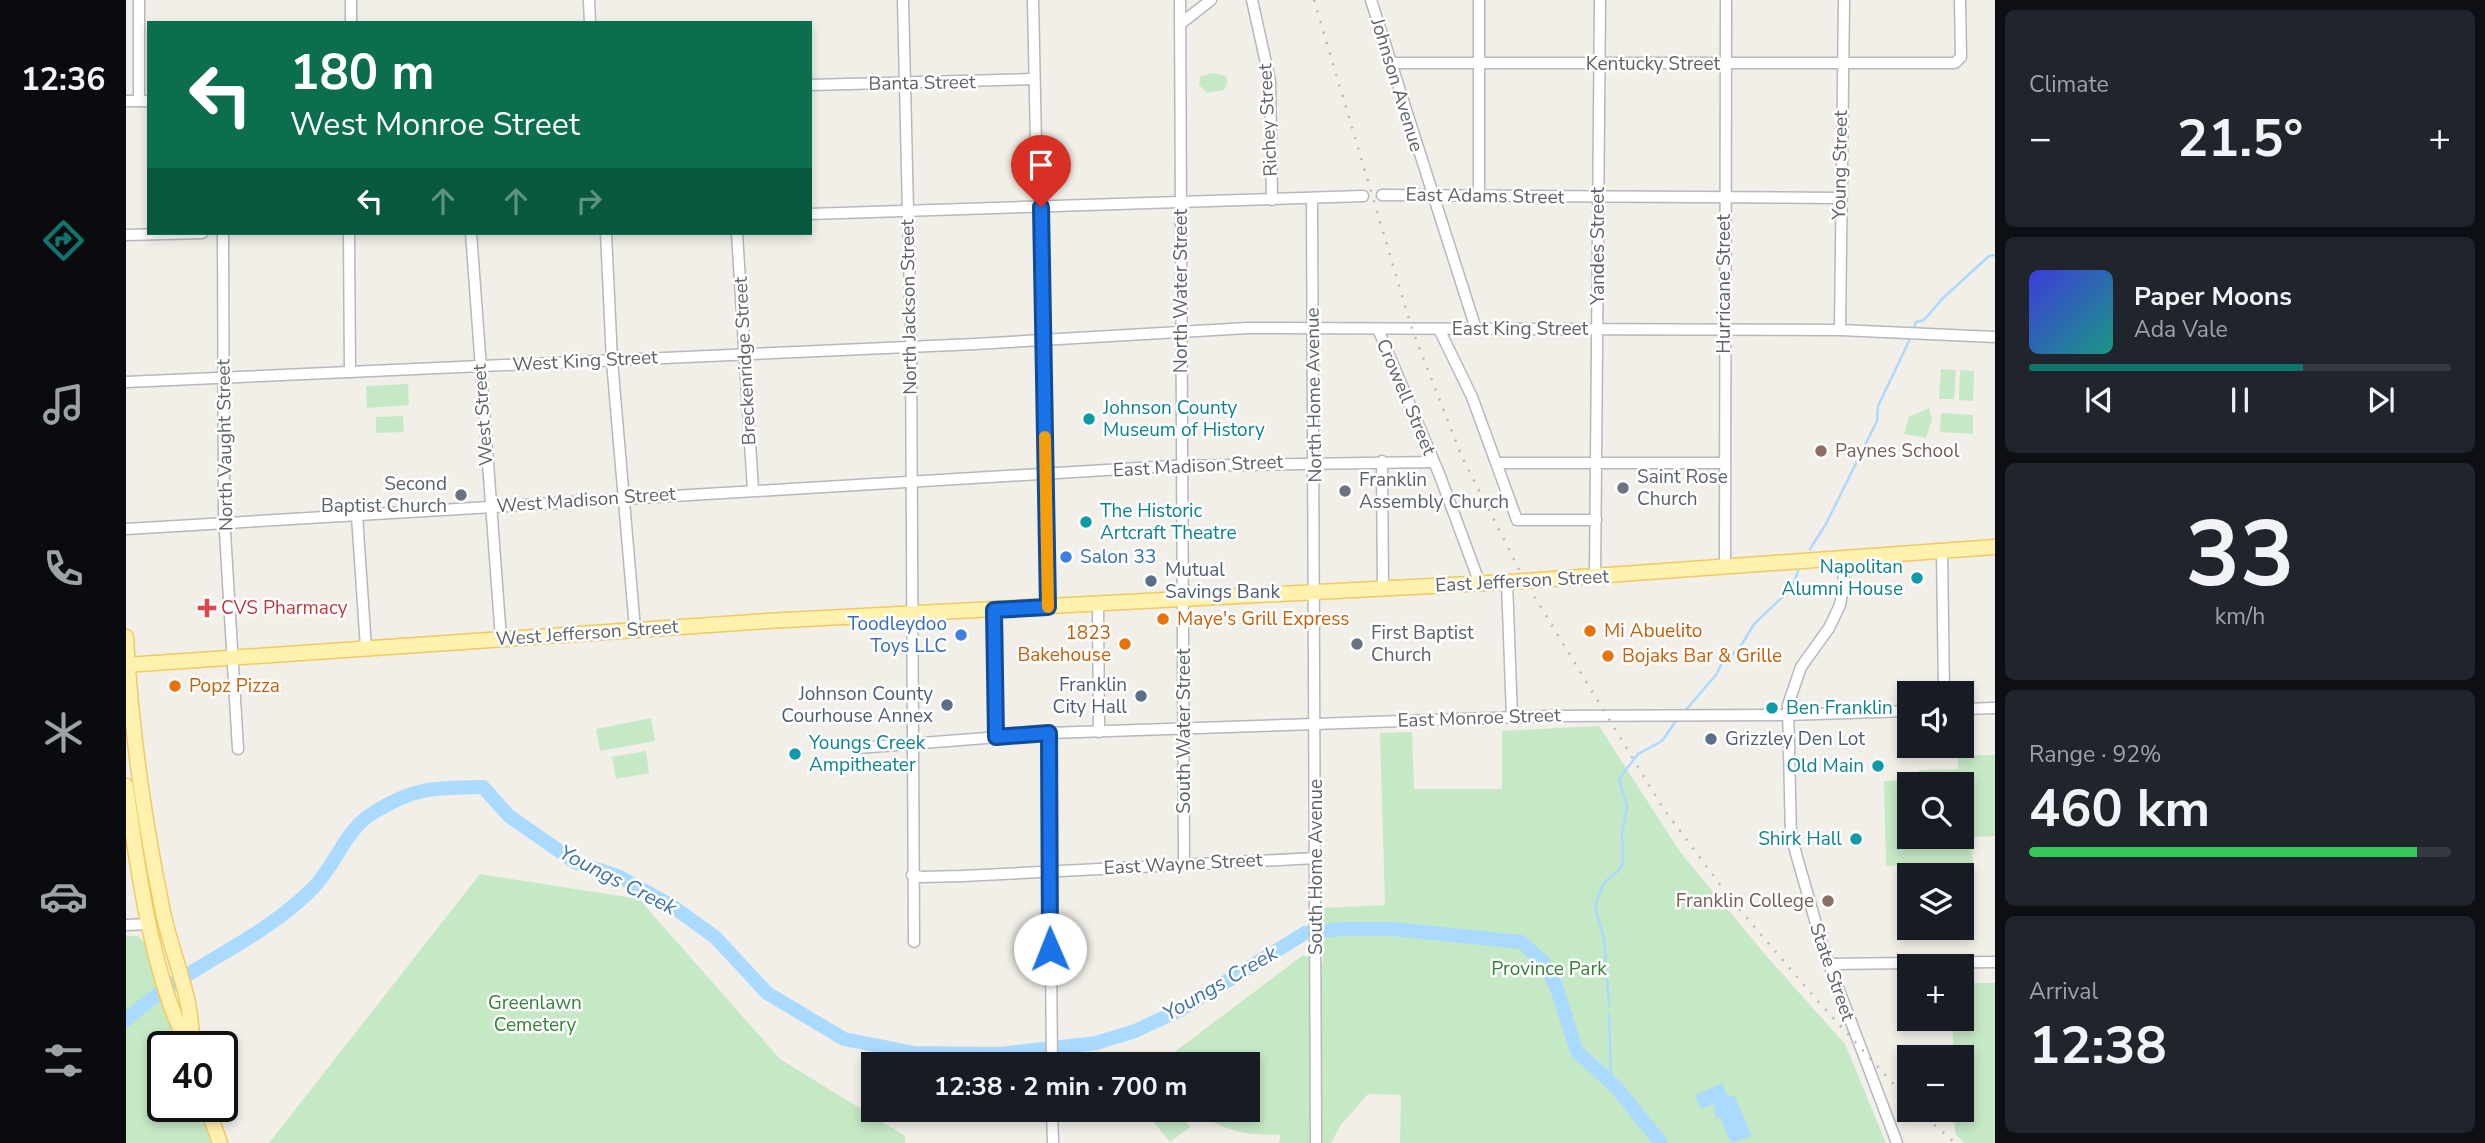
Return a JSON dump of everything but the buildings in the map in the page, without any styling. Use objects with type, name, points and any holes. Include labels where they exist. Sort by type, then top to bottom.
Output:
[{"type":"main road","name":"East Jefferson Street","points":[[1048,607],[1595,577],[1995,547]]},
{"type":"main road","name":"West Jefferson Street","points":[[127,665],[635,629],[1048,607]]},
{"type":"main road","points":[[126,637],[141,788],[165,923],[193,1023],[192,1031]]},
{"type":"main road","points":[[126,786],[150,924],[180,1031]]},
{"type":"main road","points":[[150,924],[165,923]]},
{"type":"main road","points":[[213,1122],[220,1143]]},
{"type":"street","points":[[126,101],[144,101],[139,0]]},
{"type":"street","points":[[351,0],[351,21]]},
{"type":"street","points":[[589,0],[590,21]]},
{"type":"street","name":"North Jackson Street","points":[[903,0],[910,347],[914,942]]},
{"type":"street","points":[[1033,0],[1035,143],[1041,207],[1048,607]]},
{"type":"street","name":"North Water Street","points":[[1180,0],[1183,599]]},
{"type":"street","points":[[1180,24],[1211,0]]},
{"type":"street","name":"Richey Street","points":[[1252,0],[1270,81],[1272,200]]},
{"type":"street","name":"Johnson Avenue","points":[[1371,0],[1476,329]]},
{"type":"street","points":[[1479,0],[1479,195]]},
{"type":"street","name":"Yandes Street","points":[[1595,577],[1601,0]]},
{"type":"street","name":"Hurricane Street","points":[[1725,567],[1723,330],[1726,0]]},
{"type":"street","name":"Young Street","points":[[1840,330],[1843,0]]},
{"type":"street","name":"Kentucky Street","points":[[1390,63],[1915,64],[1959,61],[1960,0]]},
{"type":"street","name":"Banta Street","points":[[812,85],[1034,79]]},
{"type":"street","name":"East Adams Street","points":[[1382,195],[1840,198]]},
{"type":"street","points":[[812,214],[1363,196]]},
{"type":"street","name":"North Home Avenue","points":[[1312,199],[1316,591]]},
{"type":"street","points":[[126,235],[147,234]]},
{"type":"street","name":"North Vaught Street","points":[[223,235],[225,525],[235,657],[238,749]]},
{"type":"street","points":[[349,235],[350,372]]},
{"type":"street","name":"West Street","points":[[471,235],[501,639]]},
{"type":"street","points":[[606,235],[622,498],[635,629]]},
{"type":"street","name":"Breckenridge Street","points":[[737,235],[753,490]]},
{"type":"street","name":"East King Street","points":[[1044,340],[1314,328],[1840,330],[1995,337]]},
{"type":"street","name":"Crowell Street","points":[[1378,329],[1480,583]]},
{"type":"street","points":[[1439,329],[1472,397],[1517,520],[1597,520]]},
{"type":"street","name":"West King Street","points":[[126,382],[1044,340]]},
{"type":"street","name":"East Madison Street","points":[[1046,473],[1315,461],[1433,462]]},
{"type":"street","points":[[1382,461],[1383,588]]},
{"type":"street","points":[[1497,463],[1723,463]]},
{"type":"street","name":"West Madison Street","points":[[126,529],[1046,473]]},
{"type":"street","points":[[357,516],[366,648]]},
{"type":"street","points":[[1942,551],[1944,681]]},
{"type":"street","name":"State Street","points":[[1843,558],[1844,583],[1840,605],[1829,628],[1796,677],[1786,715],[1791,836],[1829,964],[1897,1143]]},
{"type":"street","points":[[1507,582],[1512,717]]},
{"type":"street","name":"South Home Avenue","points":[[1316,591],[1316,1143]]},
{"type":"street","name":"South Water Street","points":[[1183,599],[1184,863]]},
{"type":"street","points":[[1098,604],[1099,732]]},
{"type":"street","points":[[994,610],[996,737]]},
{"type":"street","points":[[1974,709],[1995,708]]},
{"type":"street","name":"East Monroe Street","points":[[858,748],[1049,733],[1512,717],[1897,711]]},
{"type":"street","points":[[1049,733],[1052,1052]]},
{"type":"street","name":"East Wayne Street","points":[[912,874],[922,877],[1049,872],[1317,858]]},
{"type":"street","points":[[126,925],[150,924]]},
{"type":"street","points":[[1829,964],[1995,962]]},
{"type":"street","points":[[1052,1122],[1053,1143]]},
{"type":"green space","points":[[1211,73],[1224,75],[1228,80],[1224,90],[1207,93],[1199,85],[1200,77]]},
{"type":"green space","points":[[1941,369],[1956,370],[1954,399],[1939,399]]},
{"type":"green space","points":[[1960,370],[1974,371],[1973,401],[1959,400]]},
{"type":"green space","points":[[408,384],[409,405],[367,408],[366,386]]},
{"type":"green space","points":[[1929,408],[1932,419],[1926,438],[1904,434],[1909,417]]},
{"type":"green space","points":[[1941,413],[1973,415],[1973,434],[1940,432]]},
{"type":"green space","points":[[403,416],[404,432],[376,433],[376,417]]},
{"type":"green space","points":[[651,718],[655,741],[600,751],[596,729]]},
{"type":"green space","name":"Province Park","points":[[1599,726],[1680,852],[1768,958],[1845,1044],[1886,1143],[1400,1143],[1401,1095],[1368,1094],[1340,1126],[1331,1143],[1279,1143],[1281,1135],[1236,1131],[1214,1122],[1260,1122],[1260,1052],[1175,1052],[1303,955],[1323,964],[1324,908],[1385,905],[1380,733],[1412,732],[1414,789],[1502,789],[1502,731]]},
{"type":"green space","points":[[646,751],[649,773],[616,779],[612,757]]},
{"type":"green space","points":[[1995,755],[1995,836],[1974,837],[1974,772],[1919,770],[1958,769],[1958,758]]},
{"type":"green space","points":[[1884,781],[1897,781],[1897,849],[1972,849],[1973,863],[1897,863],[1897,866],[1886,866]]},
{"type":"green space","name":"Greenlawn Cemetery","points":[[480,874],[639,899],[780,1059],[861,1109],[861,1122],[882,1122],[905,1136],[905,1143],[269,1143]]},
{"type":"green space","points":[[126,936],[138,936],[152,951],[178,1031],[147,1031],[147,1122],[207,1122],[214,1143],[126,1143]]},
{"type":"green space","points":[[1974,983],[1995,983],[1995,1143],[1965,1143],[1955,1134],[1954,1122],[1974,1122],[1974,1045],[1953,1045],[1953,1031],[1974,1031]]},
{"type":"green space","points":[[1154,1122],[1186,1122],[1190,1127],[1170,1142]]},
{"type":"water","points":[[1722,1083],[1728,1097],[1734,1095],[1752,1136],[1731,1143],[1720,1117],[1716,1118],[1714,1104],[1701,1109],[1695,1095]]},
{"type":"waterway","points":[[1913,331],[1916,322],[1924,320],[1942,299],[1989,256],[1995,255]]},
{"type":"waterway","points":[[1810,549],[1826,524],[1877,421],[1878,406],[1911,337]]},
{"type":"waterway","points":[[1683,713],[1716,675],[1722,663],[1739,649],[1754,624],[1792,588],[1798,571]]},
{"type":"waterway","points":[[1609,1006],[1604,939],[1595,906],[1603,884],[1621,868],[1623,858],[1622,834],[1627,806],[1619,779],[1638,754],[1662,741],[1678,718]]},
{"type":"waterway","name":"Youngs Creek","points":[[126,1020],[171,985],[269,925],[292,907],[321,879],[348,837],[365,818],[390,803],[415,793],[483,787],[509,816],[575,862],[620,877],[672,906],[715,937],[767,993],[844,1039],[915,1053],[999,1054],[1096,1043],[1135,1031],[1180,1010],[1305,933],[1341,929],[1393,929],[1521,942],[1544,963],[1556,986],[1577,1052],[1616,1087],[1661,1143]]},
{"type":"waterway","points":[[1609,1014],[1611,1074],[1616,1087]]},
{"type":"railway","points":[[1314,0],[1412,329],[1462,457],[1525,581],[1663,808],[1730,898],[1815,998],[1897,1088]]},
{"type":"railway","points":[[1931,1122],[1955,1143]]},
{"type":"slow traffic","points":[[1045,437],[1048,607]]},
{"type":"place","name":"Johnson County Museum of History","points":[[1089,419]]},
{"type":"place","name":"Paynes School","points":[[1821,451]]},
{"type":"place","name":"Saint Rose Church","points":[[1623,488]]},
{"type":"place","name":"Franklin Assembly Church","points":[[1345,491]]},
{"type":"place","name":"Second Baptist Church","points":[[461,495]]},
{"type":"place","name":"The Historic Artcraft Theatre","points":[[1086,522]]},
{"type":"place","name":"Salon 33","points":[[1066,557]]},
{"type":"place","name":"Napolitan Alumni House","points":[[1917,578]]},
{"type":"place","name":"Mutual Savings Bank","points":[[1151,581]]},
{"type":"place","name":"CVS Pharmacy","points":[[207,608]]},
{"type":"place","name":"Maye's Grill Express","points":[[1163,619]]},
{"type":"place","name":"Mi Abuelito","points":[[1590,631]]},
{"type":"place","name":"Toodleydoo Toys LLC","points":[[961,635]]},
{"type":"place","name":"1823 Bakehouse","points":[[1125,644]]},
{"type":"place","name":"First Baptist Church","points":[[1357,644]]},
{"type":"place","name":"Bojaks Bar & Grille","points":[[1608,656]]},
{"type":"place","name":"Popz Pizza","points":[[175,686]]},
{"type":"place","name":"Franklin City Hall","points":[[1141,696]]},
{"type":"place","name":"Johnson County Courhouse Annex","points":[[947,705]]},
{"type":"place","name":"Ben Franklin","points":[[1772,708]]},
{"type":"place","name":"Grizzley Den Lot","points":[[1711,739]]},
{"type":"place","name":"Youngs Creek Ampitheater","points":[[795,754]]},
{"type":"place","name":"Old Main","points":[[1878,766]]},
{"type":"place","name":"Shirk Hall","points":[[1856,839]]},
{"type":"place","name":"Franklin College","points":[[1828,901]]},
{"type":"route","points":[[1041,207],[1048,607],[994,610],[996,737],[1049,733],[1050,949]]}]
